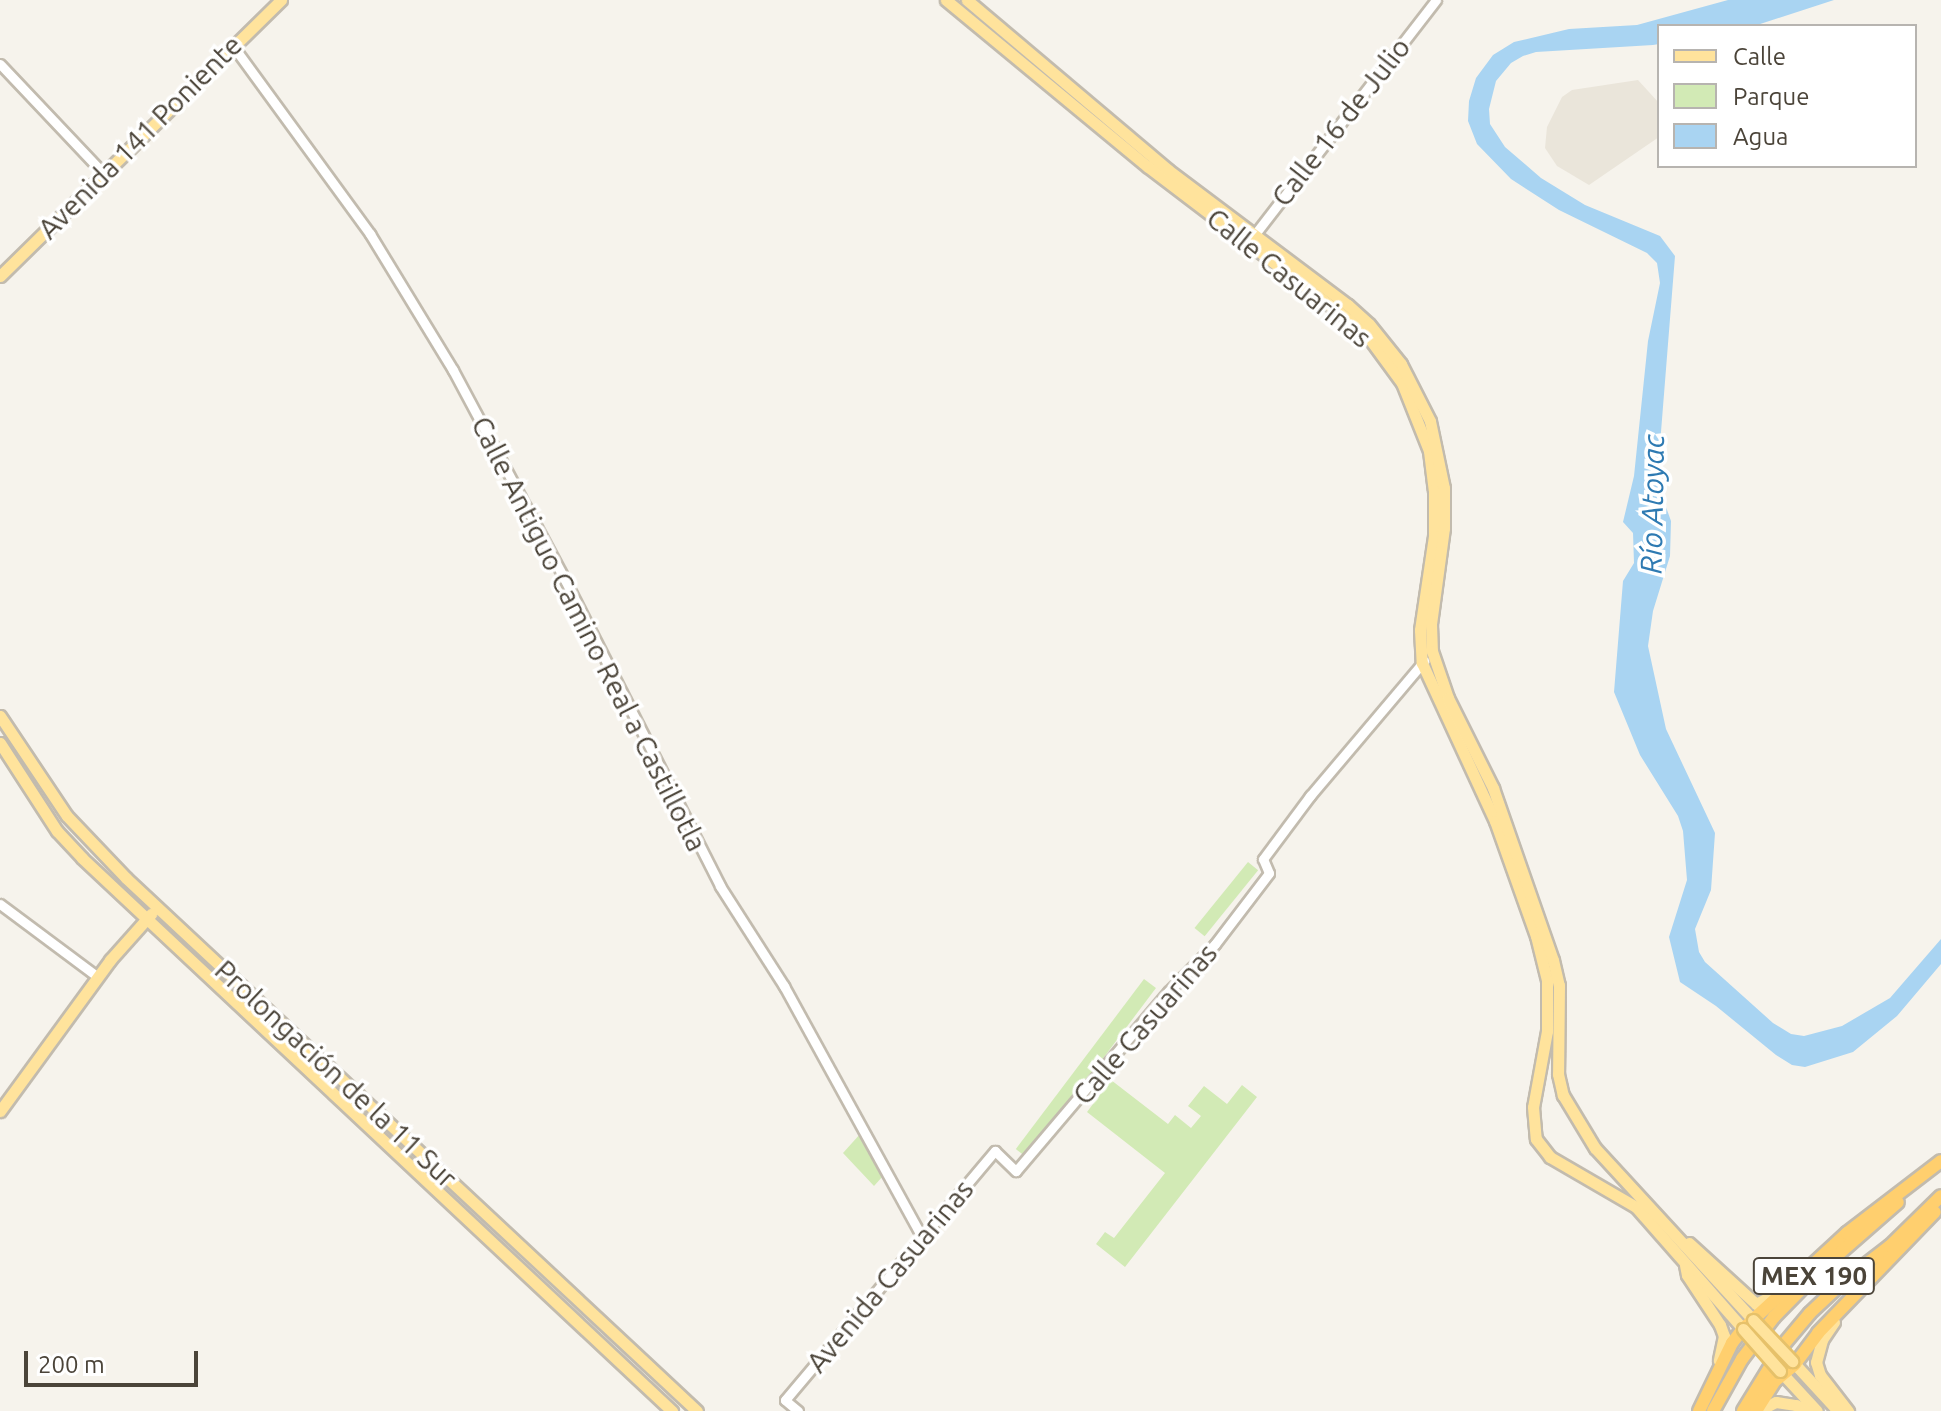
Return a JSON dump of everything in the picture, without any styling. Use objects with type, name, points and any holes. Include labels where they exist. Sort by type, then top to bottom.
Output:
[{"type":"highway","points":[[1699,1411],[1743,1329],[1847,1233],[1941,1161]]},
{"type":"highway","name":"MEX 190","points":[[1713,1411],[1742,1359],[1774,1317],[1941,1161]]},
{"type":"highway","name":"MEX 190","points":[[1743,1411],[1784,1344],[1810,1313],[1843,1282],[1890,1246],[1941,1196]]},
{"type":"highway","points":[[1757,1411],[1781,1373],[1941,1205]]},
{"type":"main road","name":"Avenida 141 Poniente","points":[[0,276],[281,0]]},
{"type":"main road","name":"Calle Casuarinas","points":[[946,0],[1027,69],[1250,240],[1369,324],[1401,364],[1422,401],[1439,456],[1445,507],[1431,624],[1432,651],[1448,698],[1488,778],[1553,960],[1559,985],[1558,1074],[1576,1121],[1595,1148],[1673,1232]]},
{"type":"main road","name":"Calle Casuarinas","points":[[967,0],[1088,105],[1369,338],[1413,404],[1429,451],[1434,490],[1434,536],[1420,630],[1422,663],[1441,711],[1485,797],[1543,962],[1548,1020],[1533,1107],[1536,1139],[1550,1157],[1626,1198],[1817,1411]]},
{"type":"main road","name":"Prolongación de la 11 Sur","points":[[0,716],[67,816],[156,907],[697,1411]]},
{"type":"main road","name":"Prolongación de la 11 Sur","points":[[0,743],[57,831],[146,919],[672,1411]]},
{"type":"main road","points":[[0,1111],[98,977],[156,907]]},
{"type":"main road","points":[[1548,1020],[1555,1019],[1559,1027]]},
{"type":"main road","points":[[1673,1232],[1702,1252],[1756,1304],[1797,1280]]},
{"type":"main road","points":[[1673,1232],[1838,1411]]},
{"type":"main road","points":[[1685,1261],[1687,1275],[1716,1316],[1724,1336],[1712,1382]]},
{"type":"main road","points":[[1848,1411],[1820,1375],[1816,1355],[1828,1330],[1860,1289]]},
{"type":"main road","points":[[1757,1411],[1776,1402],[1796,1405],[1808,1411]]},
{"type":"street","name":"Calle 16 de Julio","points":[[1250,240],[1436,0]]},
{"type":"street","name":"Calle Antiguo Camino Real a Castillotla","points":[[233,46],[370,234],[447,360],[565,580],[720,886],[784,986],[922,1237]]},
{"type":"street","points":[[0,64],[103,173]]},
{"type":"street","points":[[1422,663],[1432,651]]},
{"type":"street","name":"Calle Casuarinas","points":[[995,1151],[1016,1171],[1168,992],[1215,944],[1269,873],[1263,859],[1310,796],[1422,663]]},
{"type":"street","points":[[0,904],[98,977]]},
{"type":"street","name":"Avenida Casuarinas","points":[[798,1411],[785,1400],[995,1151]]},
{"type":"shaded area","points":[[1638,80],[1657,101],[1657,138],[1589,185],[1557,166],[1545,148],[1547,127],[1562,97],[1572,90]]},
{"type":"green space","points":[[1248,862],[1258,870],[1205,936],[1195,928]]},
{"type":"green space","points":[[1144,979],[1156,988],[1028,1158],[1016,1149]]},
{"type":"green space","points":[[1111,1080],[1168,1124],[1175,1115],[1191,1128],[1201,1116],[1188,1106],[1204,1086],[1227,1104],[1242,1085],[1257,1097],[1125,1267],[1096,1244],[1105,1232],[1114,1238],[1165,1173],[1087,1112]]},
{"type":"green space","points":[[861,1133],[883,1176],[874,1186],[843,1153]]},
{"type":"water","name":"Río Atoyac","points":[[1728,0],[1834,0],[1760,24],[1657,24],[1657,44],[1536,52],[1523,56],[1511,63],[1496,81],[1489,109],[1490,124],[1505,147],[1541,178],[1585,205],[1660,236],[1675,256],[1657,482],[1671,521],[1670,556],[1653,611],[1648,646],[1666,729],[1715,833],[1711,890],[1695,929],[1699,952],[1705,962],[1773,1023],[1791,1034],[1804,1036],[1842,1026],[1890,998],[1941,939],[1941,964],[1897,1016],[1853,1052],[1805,1067],[1792,1065],[1776,1055],[1716,1006],[1680,982],[1669,937],[1687,880],[1683,831],[1678,816],[1640,755],[1614,692],[1623,581],[1634,563],[1633,533],[1623,522],[1634,476],[1648,341],[1660,283],[1657,263],[1647,253],[1559,210],[1511,179],[1477,144],[1468,121],[1469,101],[1476,78],[1493,55],[1514,42],[1569,29],[1637,25]]}]
